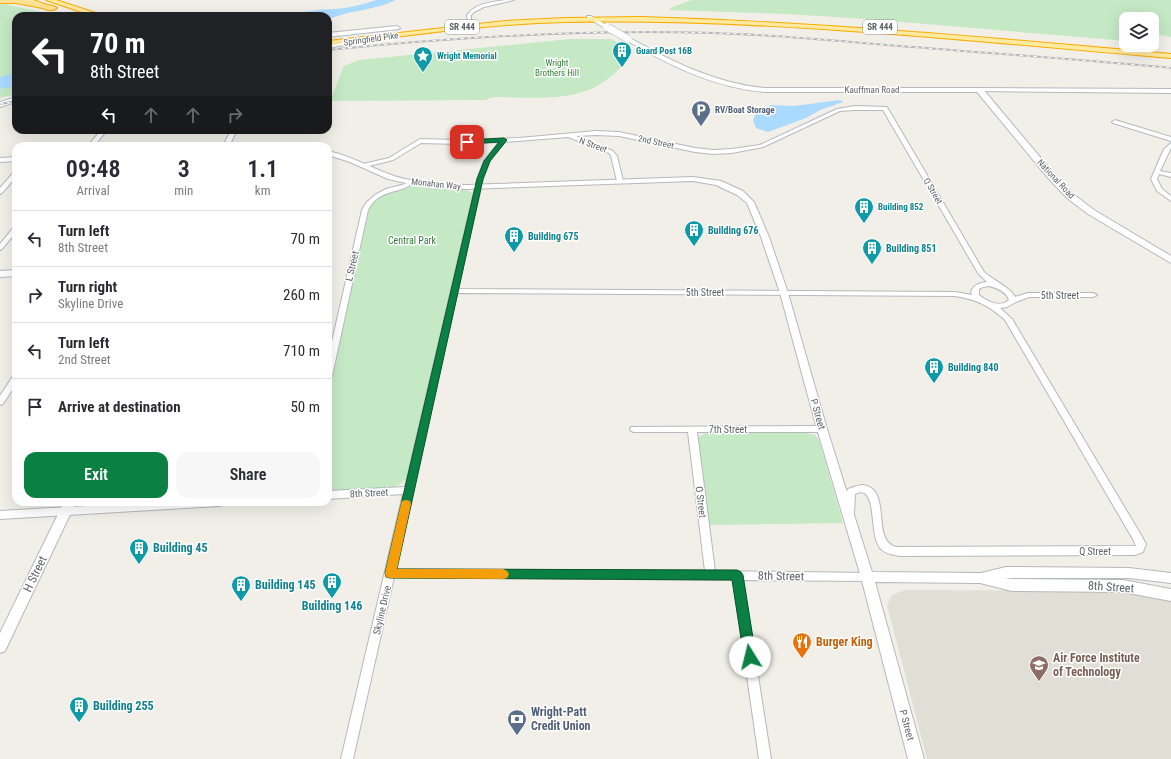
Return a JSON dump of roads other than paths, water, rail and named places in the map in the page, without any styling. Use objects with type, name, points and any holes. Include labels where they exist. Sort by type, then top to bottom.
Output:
[{"type":"highway","points":[[0,0],[53,8]]},
{"type":"highway","points":[[26,0],[66,12]]},
{"type":"highway","points":[[49,0],[88,12]]},
{"type":"highway","name":"SR 444","points":[[332,34],[470,20],[589,17],[676,17],[814,22],[1171,51]]},
{"type":"highway","name":"SR 444","points":[[332,43],[498,24],[596,20],[694,22],[836,29],[1171,56]]},
{"type":"highway","points":[[607,27],[613,23],[621,21],[694,22]]},
{"type":"main road","name":"Kauffman Road","points":[[589,17],[654,54],[725,84],[743,88],[764,90],[979,90]]},
{"type":"main road","name":"National Road","points":[[979,90],[1052,177],[1070,196],[1091,212],[1171,260]]},
{"type":"main road","points":[[0,104],[12,100]]},
{"type":"street","points":[[470,20],[471,12],[479,8],[512,0]]},
{"type":"street","name":"Kauffman Road","points":[[979,90],[1171,92]]},
{"type":"street","name":"2nd Street","points":[[365,165],[391,159],[420,141],[459,142],[522,140],[568,135],[610,133],[695,150],[713,152],[732,151],[761,146],[839,110],[855,108],[885,108]]},
{"type":"street","name":"Q Street","points":[[885,108],[981,273],[988,280],[998,286]]},
{"type":"street","points":[[1115,122],[1171,139]]},
{"type":"street","points":[[94,142],[101,134]]},
{"type":"street","name":"N Street","points":[[568,135],[612,152],[620,181]]},
{"type":"street","name":"Skyline Drive","points":[[347,759],[456,291],[482,172],[487,161],[504,140]]},
{"type":"street","points":[[1171,145],[1167,148],[1154,179],[1156,186],[1171,199]]},
{"type":"street","name":"Monahan Way","points":[[332,154],[346,157],[384,174],[410,182],[442,186],[620,181]]},
{"type":"street","points":[[0,160],[12,160]]},
{"type":"street","points":[[1157,172],[1171,175]]},
{"type":"street","points":[[0,192],[12,178]]},
{"type":"street","name":"P Street","points":[[620,181],[698,179],[718,183],[737,191],[747,199],[752,206],[765,237],[784,292],[822,429],[868,577],[916,759]]},
{"type":"street","name":"L Street","points":[[332,358],[365,210],[369,203],[376,197],[387,191],[407,185],[410,182]]},
{"type":"street","points":[[0,248],[12,233]]},
{"type":"street","points":[[0,274],[12,273]]},
{"type":"street","points":[[981,273],[982,278],[977,288],[976,296],[982,300]]},
{"type":"street","name":"5th Street","points":[[456,291],[955,294],[968,293],[977,288],[990,284],[1028,295],[1093,295]]},
{"type":"street","points":[[1007,290],[1012,295],[1011,302],[1006,312],[1008,319]]},
{"type":"street","name":"5th Street","points":[[955,294],[969,296],[992,305],[1001,306],[1028,295]]},
{"type":"street","name":"Q Street","points":[[849,514],[851,492],[862,490],[870,493],[875,501],[879,538],[887,548],[900,552],[1135,551],[1140,549],[1141,544],[1008,319],[992,305]]},
{"type":"street","points":[[0,402],[12,384]]},
{"type":"street","name":"7th Street","points":[[634,429],[822,429]]},
{"type":"street","name":"O Street","points":[[692,429],[710,575]]},
{"type":"street","name":"8th Street","points":[[332,495],[409,490]]},
{"type":"street","points":[[0,515],[68,507],[98,506]]},
{"type":"street","name":"H Street","points":[[0,647],[68,507]]},
{"type":"street","name":"8th Street","points":[[980,578],[1006,572],[1129,573],[1171,578]]},
{"type":"street","name":"8th Street","points":[[390,573],[980,578],[1012,585],[1123,586],[1171,595]]},
{"type":"street","points":[[737,575],[765,759]]},
{"type":"water","points":[[376,0],[396,0],[384,5],[357,11],[354,7]]},
{"type":"water","points":[[347,8],[350,12],[332,18],[332,12],[302,12]]},
{"type":"water","points":[[12,74],[12,87],[0,89],[0,77]]},
{"type":"water","points":[[840,100],[843,102],[768,132],[756,128],[753,120],[757,111],[772,105],[794,106]]},
{"type":"waterway","points":[[332,13],[365,7],[390,0]]},
{"type":"railway","points":[[332,50],[424,41],[521,35],[617,32],[714,33],[764,35],[1171,68]]},
{"type":"railway","points":[[0,104],[12,102]]},
{"type":"place","name":"Guard Post 16B","points":[[622,68]]},
{"type":"place","name":"Wright Memorial","points":[[423,73]]},
{"type":"place","name":"RV/Boat Storage","points":[[701,127]]},
{"type":"place","name":"Building 852","points":[[864,224]]},
{"type":"place","name":"Building 676","points":[[694,247]]},
{"type":"place","name":"Building 675","points":[[514,253]]},
{"type":"place","name":"Building 851","points":[[872,265]]},
{"type":"place","name":"Building 840","points":[[934,384]]},
{"type":"place","name":"Building 45","points":[[139,565]]},
{"type":"place","name":"Building 146","points":[[332,599]]},
{"type":"place","name":"Building 145","points":[[241,602]]},
{"type":"place","name":"Burger King","points":[[802,659]]},
{"type":"place","name":"Air Force Institute of Technology","points":[[1039,682]]},
{"type":"place","name":"Building 255","points":[[79,723]]},
{"type":"place","name":"Wright-Patt Credit Union","points":[[517,736]]},
{"type":"park label","name":"Wright Brothers Hill","points":[[557,68]]},
{"type":"park label","name":"Central Park","points":[[412,240]]}]
